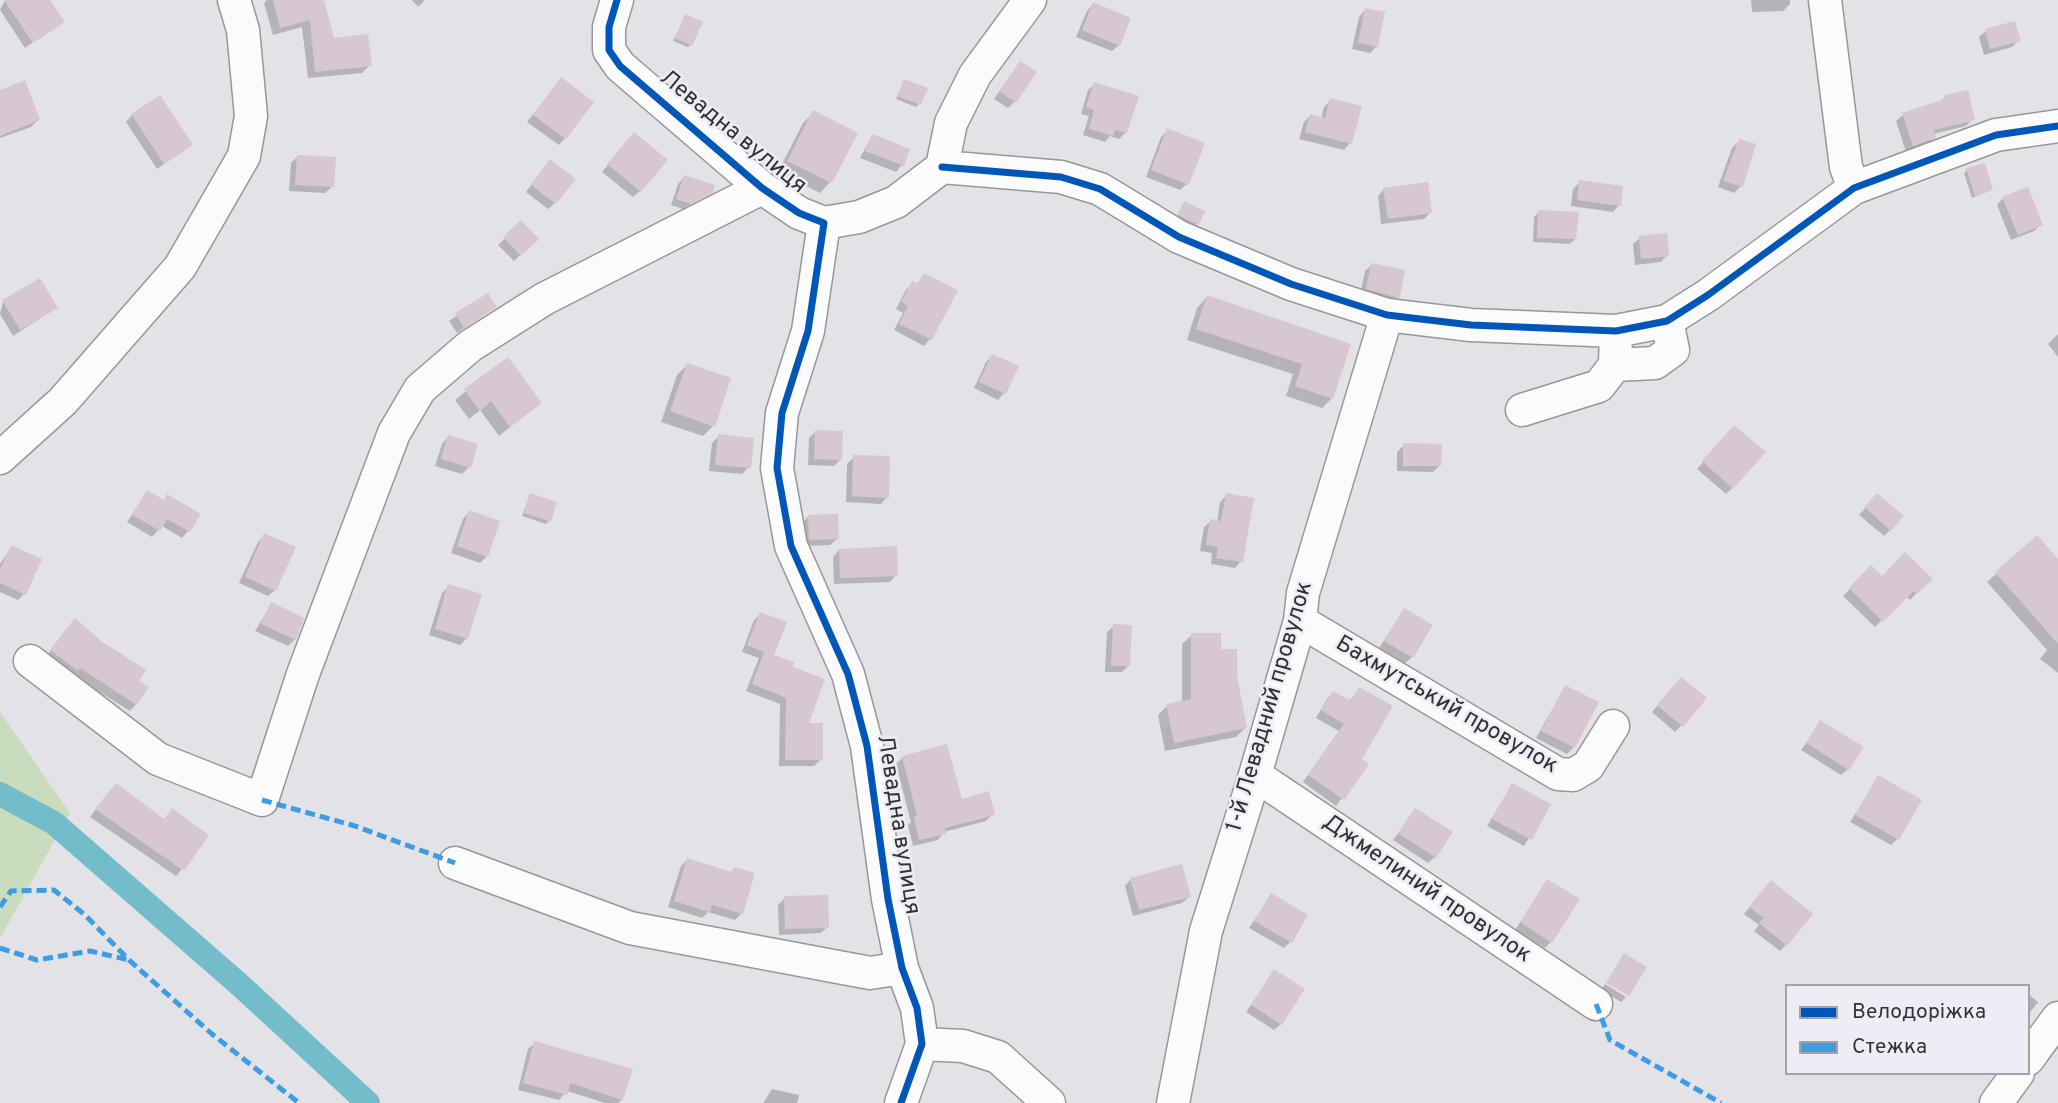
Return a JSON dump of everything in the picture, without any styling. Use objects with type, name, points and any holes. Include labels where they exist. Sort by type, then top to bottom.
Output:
[{"type":"street","points":[[0,458],[63,401],[180,267],[244,156],[251,116],[243,30],[234,0]]},
{"type":"street","name":"Левадна вулиця","points":[[617,0],[609,27],[608,50],[620,66],[762,188],[799,213],[824,223],[808,331],[782,412],[777,468],[791,546],[848,674],[867,746],[888,899],[902,968],[917,1008],[922,1044],[901,1103]]},
{"type":"street","points":[[943,167],[951,123],[975,75],[1030,0]]},
{"type":"street","points":[[1825,0],[1846,167],[1854,188]]},
{"type":"street","points":[[824,223],[859,217],[896,202],[943,167],[1061,177],[1100,189],[1179,237],[1291,284],[1387,315],[1471,326],[1616,331],[1667,321],[1708,295],[1854,188],[1996,135],[2058,126]]},
{"type":"street","points":[[30,660],[158,759],[262,800],[303,674],[394,433],[420,388],[470,346],[544,299],[762,188]]},
{"type":"street","name":"1-й Левадний провулок","points":[[1173,1103],[1206,931],[1255,775],[1300,621],[1303,593],[1387,315]]},
{"type":"street","points":[[1615,365],[1656,363],[1673,350],[1667,321]]},
{"type":"street","points":[[1522,410],[1600,386],[1615,365],[1616,331]]},
{"type":"street","name":"Бахмутський провулок","points":[[1300,621],[1558,774],[1573,775],[1588,766],[1613,726]]},
{"type":"street","name":"Джмелиний провулок","points":[[1255,775],[1596,1004]]},
{"type":"street","points":[[455,863],[630,928],[870,973],[902,968]]},
{"type":"street","points":[[2030,1056],[2058,1018]]},
{"type":"street","points":[[922,1044],[962,1045],[998,1057],[1049,1103]]},
{"type":"street","points":[[1996,1103],[2017,1075]]},
{"type":"green space","points":[[0,712],[70,813],[0,938]]},
{"type":"building","points":[[4,0],[50,0],[65,22],[33,43]]},
{"type":"building","points":[[273,0],[324,0],[334,38],[368,34],[372,66],[315,72],[310,20],[280,28]]},
{"type":"building","points":[[1093,2],[1131,18],[1120,46],[1082,30]]},
{"type":"building","points":[[1365,8],[1385,12],[1378,47],[1358,43]]},
{"type":"building","points":[[685,14],[703,22],[692,46],[675,38]]},
{"type":"building","points":[[2015,21],[2021,41],[1990,49],[1985,29]]},
{"type":"building","points":[[1020,61],[1037,72],[1016,103],[999,91]]},
{"type":"building","points":[[561,77],[594,102],[566,139],[533,115]]},
{"type":"building","points":[[904,79],[928,88],[921,105],[897,96]]},
{"type":"building","points":[[25,80],[40,120],[0,136],[0,90]]},
{"type":"building","points":[[1094,82],[1139,96],[1127,133],[1115,130],[1113,136],[1089,129],[1094,110],[1086,107]]},
{"type":"building","points":[[1968,90],[1975,120],[1934,130],[1936,138],[1913,146],[1902,113],[1945,99],[1945,95]]},
{"type":"building","points":[[160,95],[193,145],[164,164],[131,114]]},
{"type":"building","points":[[1330,98],[1362,106],[1352,144],[1305,132],[1310,114],[1325,118]]},
{"type":"building","points":[[813,110],[858,133],[832,183],[787,161]]},
{"type":"building","points":[[1167,128],[1205,143],[1189,185],[1151,170]]},
{"type":"building","points":[[634,132],[668,160],[641,192],[607,164]]},
{"type":"building","points":[[872,134],[910,149],[904,166],[865,151]]},
{"type":"building","points":[[1739,139],[1756,144],[1743,187],[1723,181]]},
{"type":"building","points":[[297,155],[336,157],[334,187],[295,185]]},
{"type":"building","points":[[550,159],[576,179],[556,204],[531,185]]},
{"type":"building","points":[[1985,163],[1993,190],[1975,196],[1966,168]]},
{"type":"building","points":[[684,175],[715,185],[713,193],[691,204],[676,199]]},
{"type":"building","points":[[1579,180],[1623,186],[1621,206],[1577,200]]},
{"type":"building","points":[[1428,182],[1432,213],[1388,219],[1383,188]]},
{"type":"building","points":[[2028,187],[2043,225],[2018,235],[2002,197]]},
{"type":"building","points":[[1184,201],[1205,211],[1199,225],[1178,215]]},
{"type":"building","points":[[1538,210],[1579,212],[1576,239],[1537,238]]},
{"type":"building","points":[[521,220],[539,239],[521,256],[503,237]]},
{"type":"building","points":[[1667,233],[1669,256],[1641,259],[1639,236]]},
{"type":"building","points":[[1371,263],[1405,270],[1400,298],[1366,289]]},
{"type":"building","points":[[924,273],[958,290],[932,340],[899,324],[908,306],[901,302],[912,281],[918,284]]},
{"type":"building","points":[[40,278],[58,308],[20,330],[2,300]]},
{"type":"building","points":[[488,293],[497,307],[464,328],[455,313]]},
{"type":"building","points":[[1207,295],[1351,344],[1333,399],[1295,386],[1302,364],[1196,329]]},
{"type":"building","points":[[992,354],[1019,366],[1006,394],[979,382]]},
{"type":"building","points":[[508,357],[542,403],[510,427],[491,401],[480,411],[464,389]]},
{"type":"building","points":[[687,363],[731,378],[715,427],[670,411]]},
{"type":"building","points":[[1734,425],[1766,452],[1733,489],[1702,461]]},
{"type":"building","points":[[815,430],[843,431],[842,460],[814,459]]},
{"type":"building","points":[[718,434],[754,438],[751,468],[715,465]]},
{"type":"building","points":[[448,435],[478,444],[471,468],[441,459]]},
{"type":"building","points":[[1403,443],[1442,444],[1441,466],[1403,466]]},
{"type":"building","points":[[853,455],[890,456],[889,498],[852,496]]},
{"type":"building","points":[[147,490],[164,500],[167,494],[201,514],[190,532],[167,519],[160,531],[132,515]]},
{"type":"building","points":[[530,493],[557,502],[551,522],[524,513]]},
{"type":"building","points":[[1226,493],[1254,498],[1243,562],[1216,558],[1218,547],[1206,545],[1210,519],[1221,521]]},
{"type":"building","points":[[1877,493],[1904,516],[1891,531],[1864,507]]},
{"type":"building","points":[[469,510],[500,521],[488,557],[457,546]]},
{"type":"building","points":[[838,514],[839,539],[809,540],[808,515]]},
{"type":"building","points":[[264,533],[296,547],[276,591],[245,577]]},
{"type":"building","points":[[2037,535],[2058,559],[2058,644],[1995,572]]},
{"type":"building","points":[[11,545],[42,559],[26,595],[0,583],[0,569]]},
{"type":"building","points":[[897,546],[898,576],[840,578],[839,549]]},
{"type":"building","points":[[1905,552],[1933,579],[1917,594],[1914,591],[1883,622],[1849,588],[1871,565],[1882,576]]},
{"type":"building","points":[[448,584],[482,594],[468,639],[435,629]]},
{"type":"building","points":[[271,602],[304,618],[296,640],[261,624]]},
{"type":"building","points":[[1404,608],[1433,625],[1413,658],[1384,641]]},
{"type":"building","points":[[760,612],[787,622],[774,655],[794,662],[793,667],[825,679],[809,723],[823,723],[823,760],[785,760],[786,698],[752,684],[764,652],[747,645]]},
{"type":"building","points":[[75,618],[101,641],[146,670],[139,681],[149,687],[137,705],[80,668],[78,671],[50,650]]},
{"type":"building","points":[[1113,624],[1132,625],[1130,666],[1111,666]]},
{"type":"building","points":[[1191,633],[1221,633],[1221,649],[1237,649],[1237,676],[1247,728],[1174,743],[1166,704],[1191,699]]},
{"type":"building","points":[[1681,677],[1707,698],[1683,727],[1657,705]]},
{"type":"building","points":[[1565,685],[1599,702],[1575,748],[1541,731]]},
{"type":"building","points":[[1359,687],[1393,706],[1362,759],[1369,764],[1344,800],[1308,775],[1344,724],[1321,710],[1333,691],[1351,701]]},
{"type":"building","points":[[1820,720],[1864,747],[1849,770],[1806,743]]},
{"type":"building","points":[[947,744],[962,799],[989,791],[995,815],[945,828],[946,834],[919,840],[914,816],[917,816],[902,756]]},
{"type":"building","points":[[1878,775],[1922,800],[1899,840],[1855,815]]},
{"type":"building","points":[[116,783],[164,819],[172,808],[209,835],[184,871],[95,809]]},
{"type":"building","points":[[1512,783],[1551,804],[1532,840],[1492,819]]},
{"type":"building","points":[[1415,808],[1453,832],[1436,858],[1398,833]]},
{"type":"building","points":[[687,858],[732,872],[734,867],[755,873],[743,914],[712,905],[710,912],[674,901]]},
{"type":"building","points":[[1182,864],[1191,897],[1139,910],[1130,878]]},
{"type":"building","points":[[1547,879],[1580,899],[1552,943],[1520,922]]},
{"type":"building","points":[[1771,880],[1813,914],[1787,946],[1759,923],[1764,918],[1749,907]]},
{"type":"building","points":[[1271,893],[1308,915],[1292,943],[1254,921]]},
{"type":"building","points":[[828,895],[829,928],[785,929],[784,896]]},
{"type":"building","points":[[1624,953],[1647,967],[1629,996],[1606,983]]},
{"type":"building","points":[[1274,969],[1305,989],[1282,1025],[1251,1005]]},
{"type":"building","points":[[534,1041],[633,1069],[623,1100],[570,1083],[568,1095],[523,1083]]},
{"type":"waterway","points":[[0,794],[54,823],[241,986],[368,1103]]},
{"type":"marked path","points":[[262,800],[355,826],[455,863]]},
{"type":"marked path","points":[[0,907],[11,891],[54,890],[85,915],[129,960],[212,1034],[299,1103]]},
{"type":"marked path","points":[[0,948],[37,960],[90,951],[129,960]]},
{"type":"marked path","points":[[1596,1004],[1610,1040],[1721,1103]]},
{"type":"cycle path","points":[[617,0],[609,27],[609,50],[620,66],[762,188],[799,213],[824,223],[808,331],[782,413],[777,468],[791,546],[848,674],[867,746],[888,899],[902,968],[917,1008],[922,1044],[901,1103]]},
{"type":"cycle path","points":[[942,167],[1061,177],[1100,189],[1179,237],[1291,284],[1387,315],[1471,325],[1616,331],[1667,321],[1708,295],[1854,188],[1996,135],[2058,126]]}]
